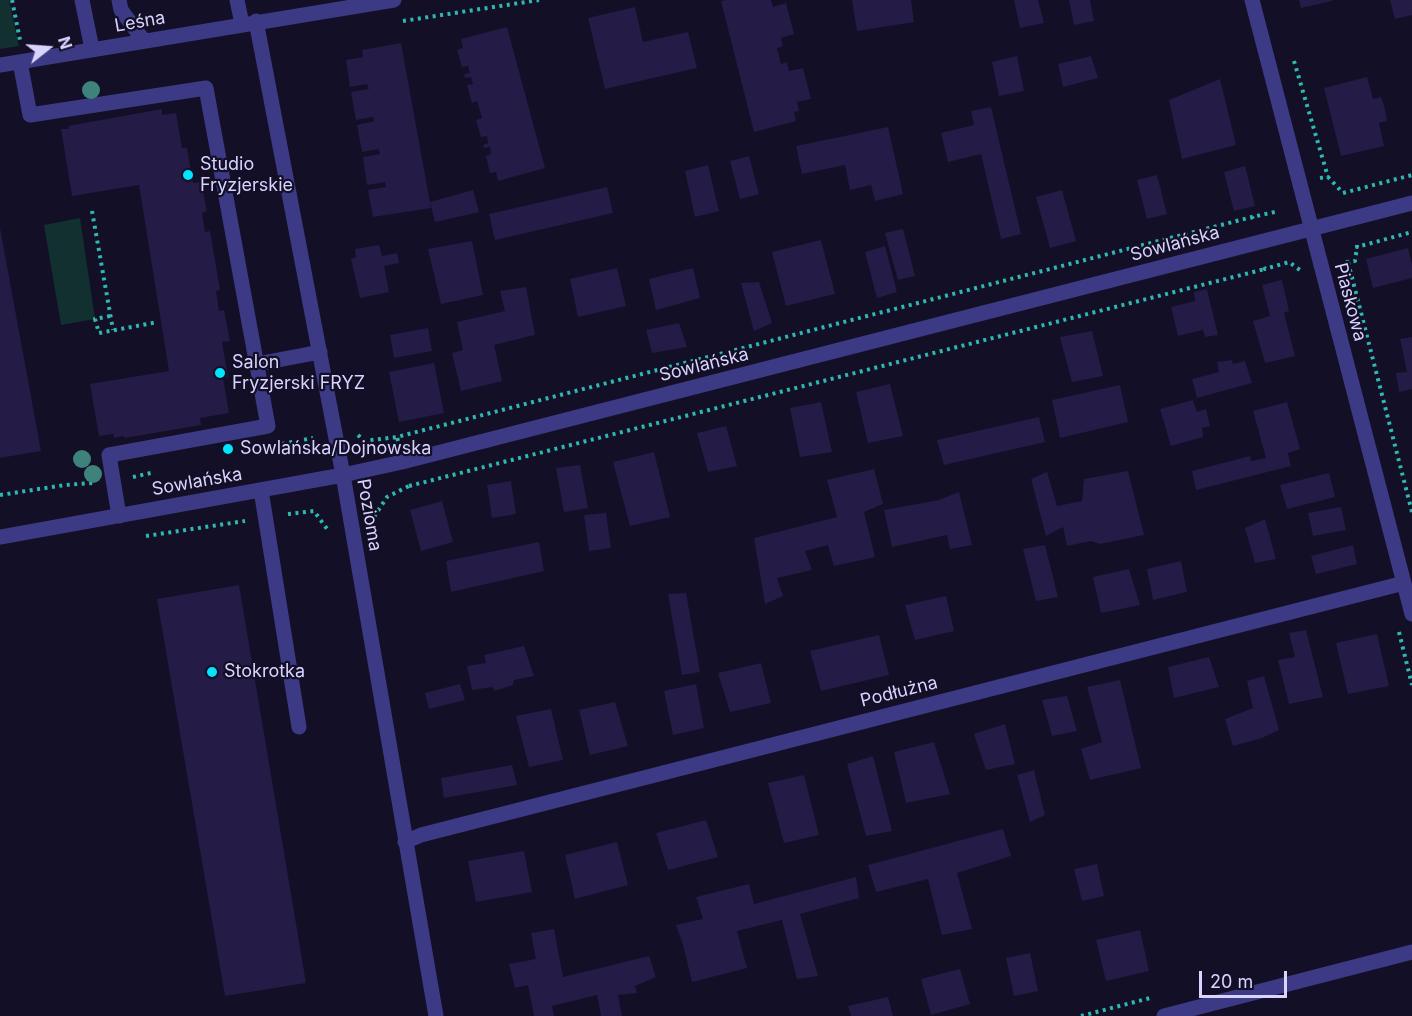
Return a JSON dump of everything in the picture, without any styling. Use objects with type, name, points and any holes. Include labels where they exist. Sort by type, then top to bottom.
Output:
[{"type":"street","points":[[82,0],[92,50]]},
{"type":"street","points":[[119,0],[121,10],[144,41]]},
{"type":"street","name":"Pozioma","points":[[237,0],[249,23],[320,352],[436,1016]]},
{"type":"street","name":"Leśna","points":[[0,65],[21,56],[92,50],[394,0]]},
{"type":"street","name":"Piaskowa","points":[[1252,0],[1412,614]]},
{"type":"street","points":[[21,56],[30,115],[206,88],[268,426],[109,455],[119,516]]},
{"type":"street","name":"Sowlańska","points":[[0,537],[343,475],[402,462],[1412,203]]},
{"type":"street","points":[[256,364],[320,352]]},
{"type":"street","points":[[261,490],[298,727]]},
{"type":"street","name":"Podłużna","points":[[405,842],[422,835],[1404,583]]},
{"type":"street","points":[[1164,1016],[1412,952]]},
{"type":"path","points":[[12,0],[21,56]]},
{"type":"path","points":[[399,22],[539,0]]},
{"type":"path","points":[[1292,55],[1328,177]]},
{"type":"path","points":[[92,211],[113,330]]},
{"type":"path","points":[[409,486],[397,437],[1252,217]]},
{"type":"path","points":[[1348,262],[1412,512]]},
{"type":"path","points":[[327,529],[372,520],[387,497],[409,486],[1264,269]]},
{"type":"path","points":[[110,316],[95,319],[99,333],[158,322]]},
{"type":"path","points":[[144,536],[314,511],[327,529],[329,541]]},
{"type":"green space","points":[[0,0],[9,0],[19,46],[0,49]]},
{"type":"green space","points":[[80,218],[95,319],[61,325],[44,225]]},
{"type":"building","points":[[771,0],[773,7],[786,3],[794,34],[781,38],[783,46],[777,48],[781,64],[787,62],[789,71],[803,68],[811,99],[797,102],[799,111],[794,112],[796,121],[754,132],[721,1]]},
{"type":"building","points":[[852,0],[911,0],[914,22],[857,31]]},
{"type":"building","points":[[1014,0],[1038,0],[1044,23],[1020,28]]},
{"type":"building","points":[[1069,0],[1090,0],[1094,21],[1074,25]]},
{"type":"building","points":[[1299,0],[1332,0],[1332,1],[1301,8]]},
{"type":"building","points":[[1390,0],[1412,0],[1412,15],[1395,19]]},
{"type":"building","points":[[635,7],[643,42],[688,32],[697,68],[605,89],[588,18]]},
{"type":"building","points":[[507,27],[545,168],[498,181],[496,172],[490,173],[486,156],[491,154],[490,147],[484,148],[483,145],[488,143],[487,136],[481,137],[476,120],[482,118],[477,101],[472,103],[467,85],[473,84],[471,77],[465,78],[464,74],[470,73],[468,66],[462,67],[457,50],[463,48],[461,39]]},
{"type":"building","points":[[401,43],[431,208],[373,217],[368,190],[386,187],[385,182],[367,185],[363,157],[380,154],[379,149],[362,152],[357,125],[374,121],[373,117],[356,120],[351,92],[369,89],[367,84],[350,87],[346,60],[363,57],[362,50]]},
{"type":"building","points":[[1017,56],[1024,91],[999,96],[992,62]]},
{"type":"building","points":[[1091,56],[1098,78],[1063,87],[1058,64]]},
{"type":"building","points":[[1367,77],[1373,99],[1381,97],[1385,109],[1387,121],[1379,123],[1384,146],[1341,156],[1324,88]]},
{"type":"building","points":[[1220,79],[1236,145],[1182,159],[1169,100]]},
{"type":"building","points":[[991,107],[1021,234],[1001,239],[981,154],[948,162],[941,133],[974,125],[971,111]]},
{"type":"building","points":[[162,109],[162,115],[176,113],[182,148],[187,148],[193,183],[201,182],[207,211],[202,213],[205,232],[210,231],[220,290],[216,291],[219,311],[224,310],[230,341],[222,342],[228,377],[223,378],[229,413],[200,418],[201,425],[125,438],[123,436],[114,438],[113,434],[99,436],[90,384],[169,371],[139,185],[72,196],[61,129]]},
{"type":"building","points":[[888,127],[903,194],[875,201],[871,185],[850,190],[845,165],[802,174],[796,146]]},
{"type":"building","points":[[749,156],[759,194],[740,199],[730,161]]},
{"type":"building","points":[[708,165],[719,211],[695,217],[685,171]]},
{"type":"building","points":[[1245,166],[1255,206],[1234,211],[1224,172]]},
{"type":"building","points":[[1157,175],[1167,214],[1147,219],[1137,180]]},
{"type":"building","points":[[607,187],[613,213],[495,240],[489,214]]},
{"type":"building","points":[[473,190],[479,212],[435,222],[430,202]]},
{"type":"building","points":[[1062,190],[1076,241],[1050,248],[1036,197]]},
{"type":"building","points":[[0,228],[41,451],[0,458]]},
{"type":"building","points":[[903,229],[915,276],[898,280],[885,233]]},
{"type":"building","points":[[821,240],[835,294],[786,306],[772,252]]},
{"type":"building","points":[[472,241],[483,295],[441,304],[428,249]]},
{"type":"building","points":[[379,245],[382,256],[397,253],[399,263],[384,266],[389,292],[360,298],[351,259],[356,257],[355,249]]},
{"type":"building","points":[[885,246],[897,292],[877,298],[865,252]]},
{"type":"building","points":[[1408,248],[1412,278],[1373,288],[1366,259]]},
{"type":"building","points":[[617,268],[626,306],[578,317],[570,279]]},
{"type":"building","points":[[693,268],[700,298],[656,310],[649,279]]},
{"type":"building","points":[[1282,280],[1289,311],[1284,313],[1295,356],[1265,363],[1253,321],[1270,316],[1262,285]]},
{"type":"building","points":[[759,282],[772,323],[754,331],[741,283]]},
{"type":"building","points":[[526,287],[535,335],[494,345],[502,381],[461,391],[452,353],[463,350],[457,322],[505,311],[500,291]]},
{"type":"building","points":[[1207,289],[1218,335],[1205,337],[1203,330],[1178,336],[1171,307],[1195,301],[1194,292]]},
{"type":"building","points":[[679,323],[687,347],[652,353],[646,330]]},
{"type":"building","points":[[428,328],[432,351],[394,358],[390,335]]},
{"type":"building","points":[[1092,331],[1103,376],[1072,382],[1060,337]]},
{"type":"building","points":[[1412,337],[1412,389],[1399,392],[1396,373],[1407,372],[1400,339]]},
{"type":"building","points":[[1232,360],[1233,364],[1245,361],[1252,383],[1197,398],[1192,379],[1219,372],[1217,362]]},
{"type":"building","points":[[434,363],[444,413],[399,422],[389,372]]},
{"type":"building","points":[[890,384],[903,436],[868,443],[856,392]]},
{"type":"building","points":[[1120,385],[1128,422],[1060,438],[1052,400]]},
{"type":"building","points":[[1193,400],[1197,412],[1206,409],[1210,426],[1202,428],[1203,437],[1171,446],[1160,409]]},
{"type":"building","points":[[821,402],[832,452],[800,457],[790,408]]},
{"type":"building","points":[[1287,402],[1300,449],[1288,453],[1291,466],[1196,490],[1192,471],[1250,456],[1251,461],[1266,458],[1253,411]]},
{"type":"building","points":[[1039,417],[1045,442],[944,465],[937,440]]},
{"type":"building","points":[[726,426],[737,466],[708,472],[697,433]]},
{"type":"building","points":[[654,452],[670,517],[630,526],[613,462]]},
{"type":"building","points":[[580,465],[588,508],[564,512],[556,468]]},
{"type":"building","points":[[874,469],[883,504],[864,512],[875,557],[834,566],[828,545],[805,551],[812,570],[777,578],[783,596],[765,604],[754,538],[837,517],[827,480]]},
{"type":"building","points":[[1128,471],[1144,535],[1100,544],[1091,541],[1067,546],[1063,527],[1046,536],[1031,479],[1047,472],[1057,506],[1082,501],[1084,479]]},
{"type":"building","points":[[1329,473],[1335,497],[1287,509],[1280,485]]},
{"type":"building","points":[[511,481],[516,514],[492,518],[487,485]]},
{"type":"building","points":[[959,492],[972,545],[950,549],[947,535],[892,547],[884,510],[939,500]]},
{"type":"building","points":[[442,501],[453,542],[421,551],[410,510]]},
{"type":"building","points":[[1341,507],[1346,530],[1313,536],[1308,513]]},
{"type":"building","points":[[606,513],[611,548],[589,551],[584,515]]},
{"type":"building","points":[[1265,519],[1276,559],[1255,563],[1245,528]]},
{"type":"building","points":[[539,542],[544,571],[451,592],[446,561]]},
{"type":"building","points":[[1045,545],[1058,597],[1036,601],[1023,549]]},
{"type":"building","points":[[1353,545],[1357,564],[1316,574],[1311,556]]},
{"type":"building","points":[[1181,561],[1187,592],[1153,600],[1147,569]]},
{"type":"building","points":[[1129,569],[1140,605],[1101,613],[1093,577]]},
{"type":"building","points":[[239,585],[306,983],[225,996],[157,599]]},
{"type":"building","points":[[686,593],[700,672],[682,675],[668,594]]},
{"type":"building","points":[[946,596],[954,631],[915,640],[905,605]]},
{"type":"building","points":[[1306,630],[1323,697],[1289,704],[1278,660],[1295,657],[1289,633]]},
{"type":"building","points":[[1377,634],[1389,686],[1348,694],[1336,643]]},
{"type":"building","points":[[879,635],[889,675],[821,691],[810,651]]},
{"type":"building","points":[[524,646],[534,676],[514,680],[513,685],[495,691],[492,687],[472,690],[467,666],[486,663],[484,655]]},
{"type":"building","points":[[1209,657],[1219,687],[1174,698],[1168,667]]},
{"type":"building","points":[[761,663],[771,703],[730,712],[718,673]]},
{"type":"building","points":[[1264,676],[1279,730],[1262,738],[1233,746],[1225,719],[1253,708],[1247,681]]},
{"type":"building","points":[[1120,680],[1141,768],[1090,780],[1081,749],[1102,742],[1087,687]]},
{"type":"building","points":[[460,684],[465,700],[429,709],[425,693]]},
{"type":"building","points":[[696,684],[704,728],[673,735],[664,691]]},
{"type":"building","points":[[1067,696],[1077,731],[1052,736],[1042,700]]},
{"type":"building","points":[[615,702],[628,746],[590,755],[579,710]]},
{"type":"building","points":[[551,709],[563,760],[529,767],[516,716]]},
{"type":"building","points":[[1005,724],[1015,764],[986,770],[974,734]]},
{"type":"building","points":[[934,742],[950,794],[906,803],[894,752]]},
{"type":"building","points":[[873,756],[892,831],[866,836],[847,764]]},
{"type":"building","points":[[512,765],[517,785],[444,798],[441,778]]},
{"type":"building","points":[[1034,770],[1045,815],[1030,822],[1017,775]]},
{"type":"building","points":[[804,775],[819,835],[784,843],[768,783]]},
{"type":"building","points":[[706,820],[718,857],[668,870],[656,833]]},
{"type":"building","points":[[1003,829],[1011,856],[957,873],[972,929],[942,935],[928,879],[876,892],[868,865]]},
{"type":"building","points":[[617,842],[628,885],[575,899],[565,855]]},
{"type":"building","points":[[524,851],[532,892],[476,902],[468,861]]},
{"type":"building","points":[[1097,864],[1104,896],[1082,901],[1074,869]]},
{"type":"building","points":[[856,877],[859,898],[800,914],[818,976],[797,979],[782,920],[737,931],[747,968],[692,982],[676,925],[703,919],[696,897],[749,884],[754,904]]},
{"type":"building","points":[[554,929],[563,977],[649,956],[656,977],[635,986],[637,993],[618,995],[622,1016],[601,1016],[597,995],[552,1006],[554,1016],[534,1016],[528,985],[515,988],[509,964],[536,959],[531,933]]},
{"type":"building","points":[[1140,930],[1149,971],[1106,981],[1096,940]]},
{"type":"building","points":[[1030,953],[1038,991],[1014,996],[1006,958]]},
{"type":"building","points":[[960,969],[970,1004],[931,1015],[921,979]]},
{"type":"building","points":[[888,997],[893,1016],[851,1016],[848,1006]]},
{"type":"place","name":"Studio Fryzjerskie","points":[[188,175]]},
{"type":"place","name":"Salon Fryzjerski FRYZ","points":[[220,373]]},
{"type":"place","name":"Sowlańska/Dojnowska","points":[[228,449]]},
{"type":"place","name":"Stokrotka","points":[[212,672]]}]
